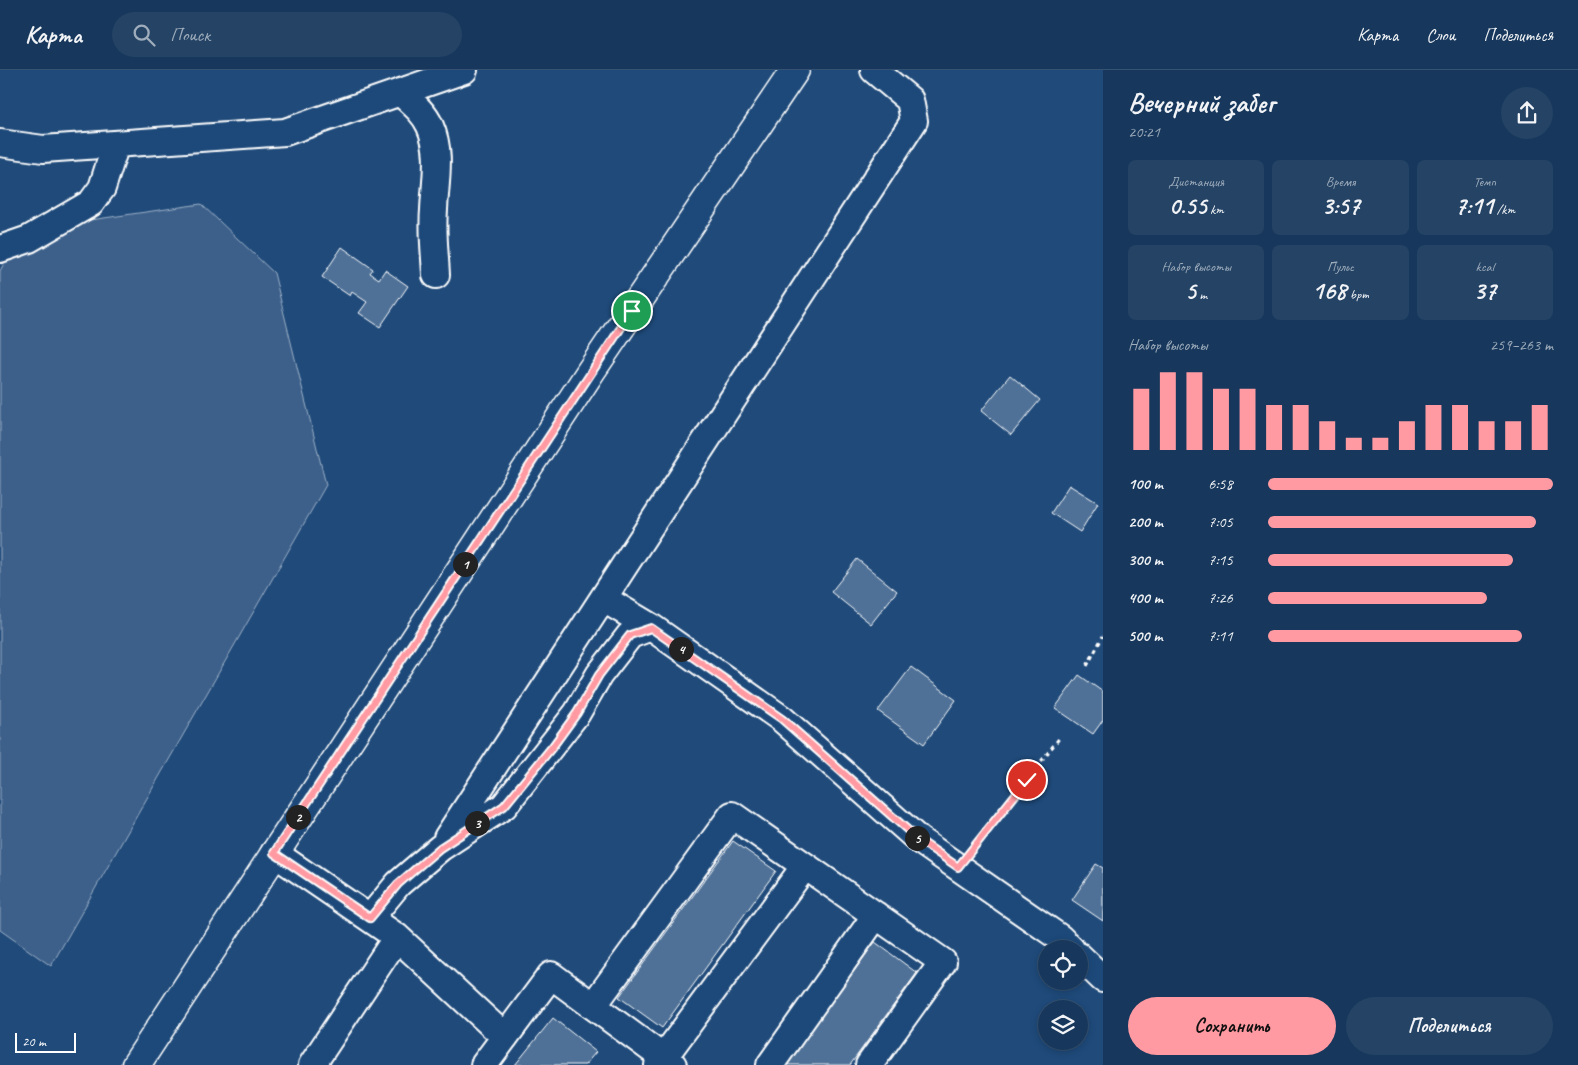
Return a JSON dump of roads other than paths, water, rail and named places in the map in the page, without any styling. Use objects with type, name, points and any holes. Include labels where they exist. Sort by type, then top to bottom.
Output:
[{"type":"main road","points":[[136,1065],[591,371],[795,70]]},
{"type":"street","points":[[0,143],[43,149],[285,132],[464,70]]},
{"type":"street","points":[[440,848],[914,121],[910,100],[874,70]]},
{"type":"street","points":[[400,92],[423,113],[431,127],[437,153],[437,188],[434,210],[436,275]]},
{"type":"street","points":[[0,249],[29,239],[91,203],[102,188],[116,144]]},
{"type":"street","points":[[604,599],[651,628],[782,719],[919,840],[1062,940]]},
{"type":"street","points":[[370,918],[398,884],[440,848],[504,806],[572,720],[599,675],[630,635],[651,628]]},
{"type":"street","points":[[593,1006],[732,815],[943,962],[869,1065]]},
{"type":"street","points":[[274,853],[397,937],[505,1037]]},
{"type":"street","points":[[484,1065],[551,975],[665,1063],[805,866]]},
{"type":"street","points":[[770,1065],[876,915]]},
{"type":"street","points":[[312,1065],[397,937]]},
{"type":"street","points":[[1088,964],[1103,978]]}]
